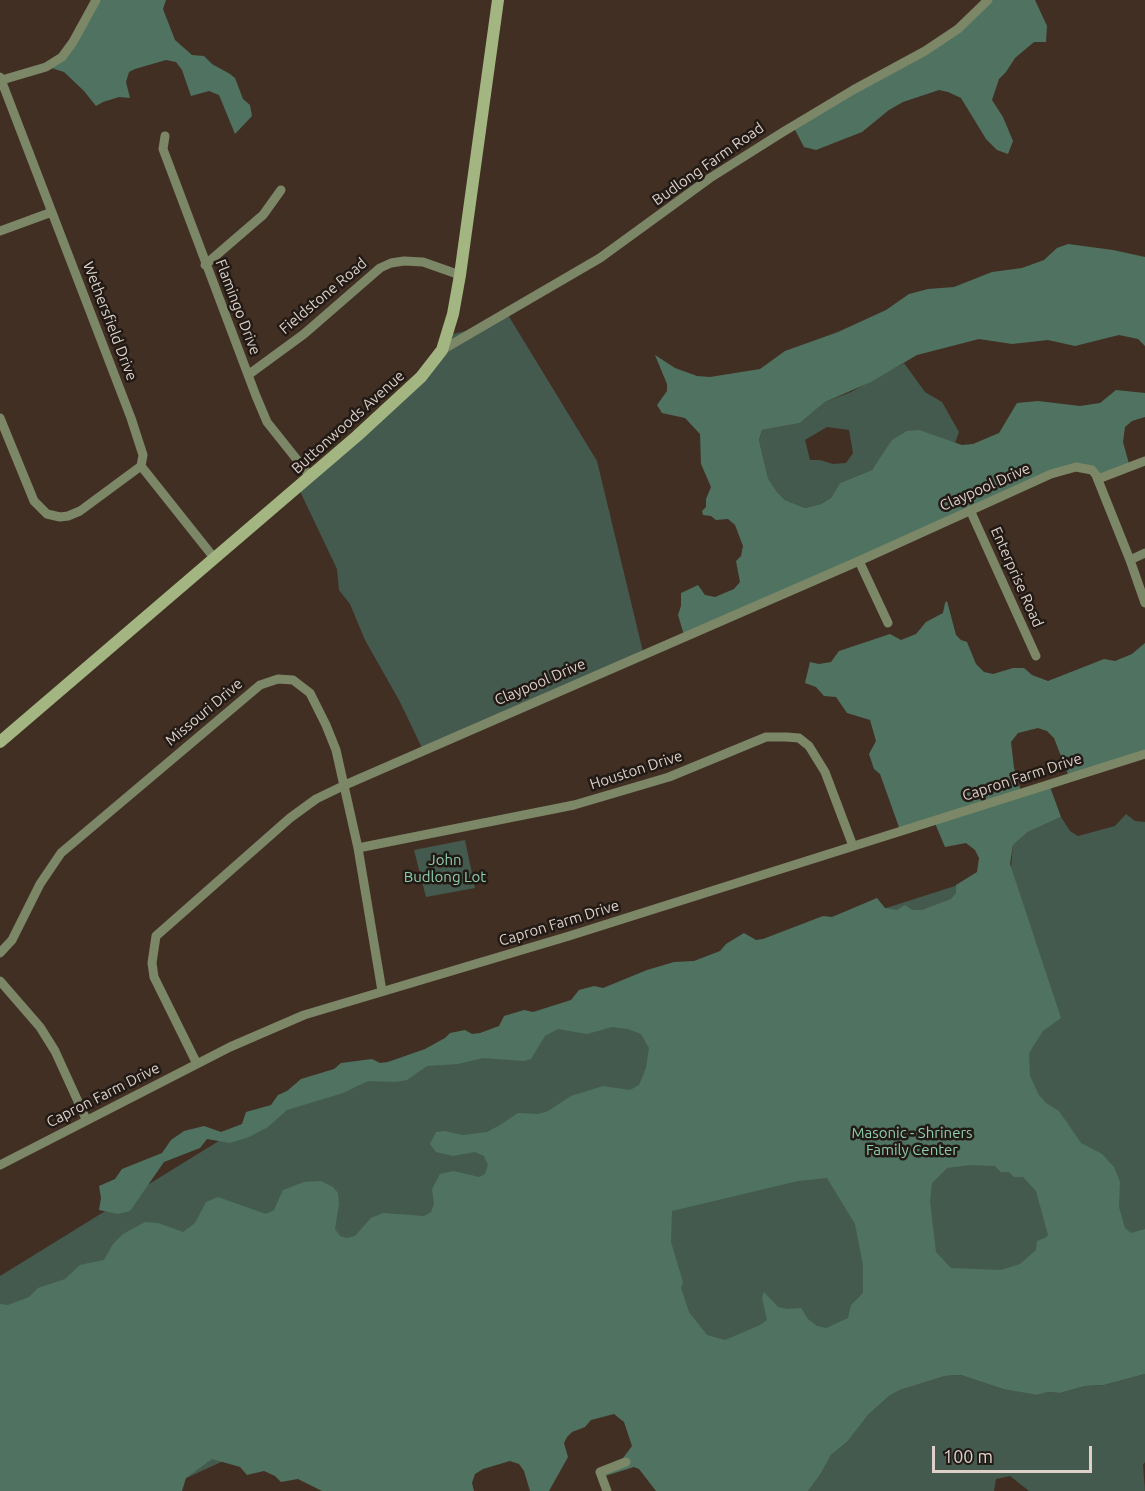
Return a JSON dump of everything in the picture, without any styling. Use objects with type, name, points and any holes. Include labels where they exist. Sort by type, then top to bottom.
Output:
[{"type":"street","points":[[1,79],[46,67],[62,57],[96,0]]},
{"type":"street","name":"Buttonwoods Avenue","points":[[0,742],[310,476],[421,377],[442,351],[453,314],[460,275],[498,0]]},
{"type":"street","name":"Budlong Farm Road","points":[[442,351],[600,258],[710,178],[783,132],[924,51],[958,29],[988,0]]},
{"type":"street","name":"Wethersfield Drive","points":[[1,79],[137,436],[143,455],[141,466]]},
{"type":"street","name":"Flamingo Drive","points":[[165,136],[162,149],[267,422],[310,476]]},
{"type":"street","points":[[205,265],[263,215],[281,190]]},
{"type":"street","points":[[0,231],[52,212]]},
{"type":"street","name":"Fieldstone Road","points":[[248,375],[304,334],[380,268],[404,261],[423,262],[460,275]]},
{"type":"street","points":[[0,418],[34,501],[47,514],[60,517],[80,511],[141,466],[215,559]]},
{"type":"street","points":[[1145,461],[1097,477],[1145,603]]},
{"type":"street","name":"Claypool Drive","points":[[197,1064],[154,977],[152,963],[156,936],[290,818],[316,799],[345,784],[859,561],[1051,474],[1076,467],[1092,470],[1097,477]]},
{"type":"street","name":"Enterprise Road","points":[[970,510],[1036,656]]},
{"type":"street","points":[[1130,560],[1145,553]]},
{"type":"street","points":[[859,561],[888,623]]},
{"type":"street","name":"Missouri Drive","points":[[0,953],[12,940],[40,884],[62,853],[260,685],[278,679],[293,680],[310,693],[327,725],[336,750],[358,848],[382,992]]},
{"type":"street","name":"Houston Drive","points":[[358,848],[574,805],[669,777],[766,737],[786,736],[799,738],[809,746],[825,772],[854,846]]},
{"type":"street","name":"Capron Farm Drive","points":[[0,1165],[230,1047],[304,1015],[568,936],[1145,754]]},
{"type":"street","points":[[0,981],[40,1027],[55,1051],[86,1119]]},
{"type":"street","points":[[607,1491],[600,1472],[626,1462]]},
{"type":"green space","points":[[97,0],[166,0],[163,9],[175,40],[192,55],[204,56],[212,64],[235,78],[243,99],[250,105],[252,116],[235,134],[219,95],[209,91],[191,96],[182,70],[176,62],[166,60],[129,72],[126,82],[130,98],[119,97],[96,106],[64,72],[48,67],[68,51]]},
{"type":"green space","points":[[987,0],[1035,0],[1047,26],[1046,42],[1034,42],[1015,58],[999,79],[992,100],[1003,117],[1013,141],[1008,154],[997,150],[986,139],[961,98],[939,90],[903,102],[889,110],[862,132],[816,150],[804,147],[793,126],[956,30]]},
{"type":"green space","points":[[1068,244],[1145,257],[1145,346],[1138,339],[1119,335],[1075,346],[1048,340],[1012,344],[979,339],[917,355],[871,382],[825,402],[800,423],[762,430],[759,440],[768,478],[785,500],[805,508],[821,504],[831,498],[840,483],[872,470],[892,440],[907,431],[919,430],[962,445],[973,444],[999,433],[1017,403],[1038,401],[1080,406],[1100,403],[1116,390],[1145,393],[1145,417],[1132,421],[1125,427],[1123,442],[1129,464],[1096,475],[1077,466],[684,635],[678,615],[681,593],[698,585],[705,595],[715,597],[734,589],[740,582],[736,561],[741,556],[743,546],[735,525],[728,519],[716,520],[711,516],[703,515],[702,511],[706,507],[706,499],[711,487],[701,464],[700,434],[685,418],[662,413],[657,405],[667,391],[667,384],[655,355],[675,368],[697,376],[710,377],[760,369],[785,351],[838,332],[886,310],[909,294],[928,289],[954,287],[992,272],[1022,268],[1044,260],[1057,248]]},
{"type":"green space","points":[[508,315],[597,461],[643,652],[422,748],[400,702],[365,640],[350,604],[339,590],[337,569],[298,487],[420,378],[449,335],[482,327]]},
{"type":"green space","points":[[904,363],[925,392],[942,402],[959,432],[955,443],[878,462],[872,470],[840,483],[831,498],[821,504],[805,508],[785,500],[768,478],[759,440],[762,430],[800,423],[825,402],[851,392]],"holes":[[[827,427],[849,430],[853,453],[846,463],[833,464],[810,460],[805,440]]]},
{"type":"green space","name":"Masonic - Shriners Family Center","points":[[947,601],[956,635],[967,642],[976,664],[984,672],[993,674],[1013,668],[1024,668],[1032,675],[1048,681],[1104,659],[1115,661],[1132,654],[1145,643],[1145,753],[1069,777],[1054,738],[1047,731],[1038,728],[1018,733],[1011,742],[1014,768],[1021,791],[1049,784],[1061,817],[1028,832],[1013,845],[1010,864],[1061,1018],[1043,1031],[1029,1053],[1030,1076],[1039,1095],[1046,1103],[1059,1111],[1081,1143],[1102,1154],[1114,1167],[1120,1182],[1119,1207],[1125,1228],[1131,1233],[1145,1229],[1145,1374],[1104,1385],[1085,1386],[1060,1393],[1048,1392],[1037,1395],[1003,1389],[961,1375],[945,1376],[900,1390],[889,1396],[868,1415],[848,1441],[831,1455],[808,1491],[656,1491],[639,1469],[634,1467],[605,1476],[601,1467],[623,1458],[632,1446],[624,1422],[614,1414],[591,1420],[585,1427],[572,1432],[567,1437],[564,1443],[568,1457],[549,1491],[530,1491],[524,1471],[519,1464],[510,1461],[483,1469],[475,1474],[472,1483],[474,1491],[322,1491],[298,1479],[281,1482],[264,1471],[247,1475],[240,1467],[212,1459],[186,1478],[182,1491],[0,1491],[0,1304],[8,1305],[29,1297],[38,1288],[65,1279],[80,1265],[104,1260],[113,1244],[123,1234],[145,1222],[158,1223],[183,1232],[195,1223],[206,1202],[218,1197],[266,1214],[274,1210],[283,1190],[304,1182],[321,1181],[333,1187],[338,1193],[339,1204],[335,1229],[340,1236],[347,1238],[355,1236],[371,1218],[383,1213],[424,1216],[431,1212],[434,1204],[432,1189],[440,1174],[454,1171],[479,1177],[485,1174],[488,1165],[484,1156],[475,1152],[453,1156],[436,1152],[430,1144],[436,1132],[444,1131],[463,1135],[487,1132],[518,1113],[538,1114],[548,1111],[571,1096],[603,1086],[630,1090],[639,1085],[646,1068],[649,1048],[641,1034],[628,1029],[612,1027],[587,1034],[558,1029],[545,1036],[531,1059],[524,1061],[483,1058],[458,1064],[427,1066],[407,1080],[368,1081],[343,1093],[287,1110],[268,1127],[249,1137],[230,1143],[207,1139],[200,1148],[164,1162],[130,1211],[118,1214],[99,1210],[101,1198],[99,1186],[115,1179],[122,1169],[162,1153],[171,1140],[184,1131],[204,1126],[221,1132],[242,1124],[246,1112],[271,1105],[278,1095],[287,1091],[301,1079],[334,1069],[341,1063],[372,1059],[380,1063],[388,1062],[425,1049],[450,1033],[465,1030],[472,1034],[480,1033],[499,1026],[504,1016],[524,1010],[533,1012],[571,1000],[579,990],[594,986],[603,988],[647,970],[674,962],[694,961],[720,951],[726,944],[744,933],[756,940],[763,939],[823,916],[832,917],[877,898],[885,908],[897,910],[905,905],[912,910],[922,910],[951,899],[956,893],[956,885],[977,872],[979,858],[975,850],[966,843],[945,847],[934,821],[900,830],[880,774],[874,769],[869,754],[876,741],[870,720],[847,713],[836,697],[824,696],[816,687],[805,683],[810,662],[819,664],[831,662],[839,651],[890,634],[901,640],[916,634],[926,622],[943,613]],"holes":[[[970,1165],[995,1166],[1001,1172],[1009,1172],[1014,1177],[1023,1177],[1036,1191],[1048,1235],[1037,1241],[1036,1250],[1020,1264],[1001,1270],[951,1268],[936,1252],[930,1201],[932,1183],[947,1168]],[[827,1178],[855,1224],[863,1265],[863,1293],[851,1305],[848,1318],[826,1328],[817,1326],[808,1319],[801,1308],[778,1307],[764,1292],[762,1298],[767,1320],[725,1340],[707,1335],[689,1312],[681,1288],[683,1282],[671,1242],[672,1211],[798,1181]]]},
{"type":"green space","name":"Masonic - Shriners Family Center","points":[[1126,814],[1135,821],[1145,822],[1145,1371],[1011,1390],[1037,1395],[1048,1392],[1060,1393],[1145,1374],[1145,1462],[1143,1465],[1145,1491],[1029,1491],[1010,1476],[996,1479],[994,1491],[808,1491],[831,1455],[848,1441],[868,1415],[889,1396],[900,1390],[945,1376],[961,1375],[1006,1390],[963,1371],[289,1431],[158,1491],[0,1491],[0,1276],[308,1086],[674,976],[1011,868],[1013,845],[1028,832],[1061,817],[1070,831],[1078,836],[1115,826]]},
{"type":"green space","name":"John Budlong Lot","points":[[465,840],[475,888],[426,897],[414,850]]}]
